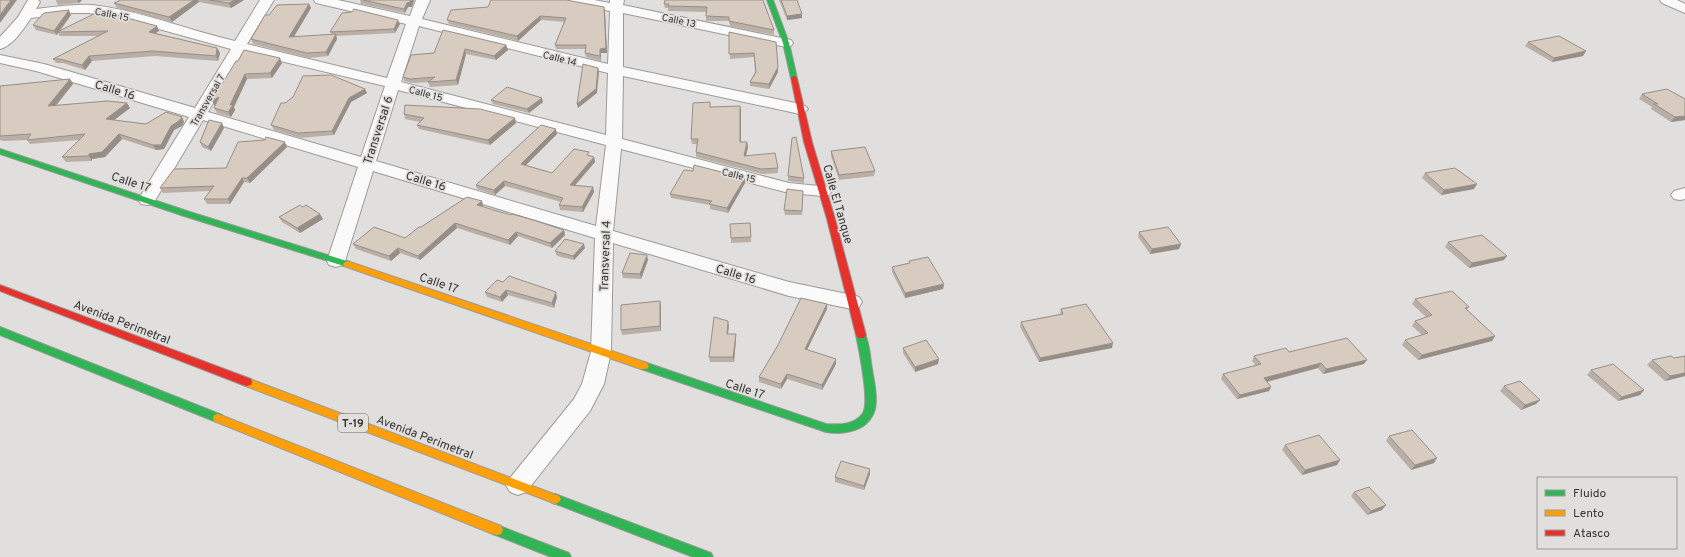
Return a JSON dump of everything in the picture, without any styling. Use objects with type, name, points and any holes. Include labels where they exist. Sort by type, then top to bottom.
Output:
[{"type":"main road","name":"Calle El Tanque","points":[[770,0],[786,43],[808,142],[823,191],[862,339],[870,388],[870,408],[866,416]]},
{"type":"main road","name":"Calle 17","points":[[0,152],[336,261],[826,428],[838,430],[848,428],[858,424],[866,416]]},
{"type":"main road","name":"Avenida Perimetral","points":[[0,288],[707,557]]},
{"type":"main road","points":[[0,332],[565,557]]},
{"type":"street","points":[[0,45],[20,24],[34,0]]},
{"type":"street","name":"Transversal 7","points":[[147,200],[238,46],[267,0]]},
{"type":"street","name":"Calle 14","points":[[320,0],[413,21],[616,71],[800,109]]},
{"type":"street","name":"Transversal 6","points":[[336,261],[413,21],[423,0]]},
{"type":"street","name":"Calle 13","points":[[572,0],[617,4],[786,43]]},
{"type":"street","points":[[1667,0],[1685,9]]},
{"type":"street","name":"Transversal 4","points":[[518,485],[582,405],[593,384],[601,352],[604,234],[614,143],[617,4]]},
{"type":"street","name":"Calle 15","points":[[27,14],[72,9],[100,10],[393,84],[789,188],[823,191]]},
{"type":"street","name":"Calle 16","points":[[0,59],[40,67],[789,289],[852,302]]},
{"type":"building","points":[[0,0],[11,0],[0,15]]},
{"type":"building","points":[[121,0],[194,0],[169,17],[114,3]]},
{"type":"building","points":[[209,0],[235,0],[229,3]]},
{"type":"building","points":[[363,0],[411,0],[407,3],[404,9]]},
{"type":"building","points":[[491,0],[566,0],[604,7],[606,48],[600,49],[600,56],[585,53],[586,45],[555,45],[566,18],[540,16],[517,36],[447,20],[451,10],[488,7]]},
{"type":"building","points":[[665,0],[763,0],[774,30],[729,21],[729,17],[706,16],[707,7],[668,6],[669,4],[664,4]]},
{"type":"building","points":[[781,0],[797,0],[802,14],[787,16]]},
{"type":"building","points":[[309,4],[289,37],[336,34],[326,52],[307,53],[251,39],[265,15],[269,15],[277,5]]},
{"type":"building","points":[[354,9],[398,20],[394,29],[330,32],[342,13],[352,12]]},
{"type":"building","points":[[69,10],[54,31],[33,25],[44,13]]},
{"type":"building","points":[[98,12],[109,13],[157,26],[149,32],[217,48],[216,56],[153,51],[89,56],[82,65],[60,59],[53,59],[108,31],[57,32]]},
{"type":"building","points":[[443,30],[506,45],[494,56],[465,49],[456,80],[428,82],[435,77],[410,79],[403,77],[411,55],[434,53]]},
{"type":"building","points":[[729,32],[776,42],[778,67],[769,84],[750,82],[756,72],[754,53],[729,54]]},
{"type":"building","points":[[1559,36],[1586,51],[1554,58],[1528,42]]},
{"type":"building","points":[[244,50],[280,58],[270,73],[245,74],[230,105],[233,105],[228,112],[214,108],[219,97],[212,101]]},
{"type":"building","points":[[583,64],[598,68],[596,89],[577,104]]},
{"type":"building","points":[[331,75],[365,89],[349,98],[332,131],[298,133],[271,125],[281,103],[285,103],[293,97],[303,76]]},
{"type":"building","points":[[70,79],[48,106],[107,101],[127,103],[106,119],[146,124],[166,112],[182,117],[171,126],[161,145],[153,145],[119,134],[102,152],[89,154],[89,156],[62,157],[85,134],[27,140],[31,134],[0,136],[0,86]]},
{"type":"building","points":[[507,87],[542,98],[527,109],[491,100]]},
{"type":"building","points":[[1667,89],[1685,99],[1685,116],[1675,117],[1654,104],[1658,104],[1642,94]]},
{"type":"building","points":[[710,102],[710,107],[740,106],[740,142],[747,142],[744,156],[775,153],[778,168],[761,169],[696,152],[698,139],[691,139],[693,103]]},
{"type":"building","points":[[405,105],[480,109],[515,118],[488,140],[417,125],[424,118],[404,114]]},
{"type":"building","points":[[209,120],[222,123],[208,147],[200,142]]},
{"type":"building","points":[[541,125],[556,129],[521,164],[552,173],[574,149],[589,152],[587,155],[594,157],[570,185],[593,187],[582,207],[559,205],[563,198],[504,181],[494,190],[476,185]]},
{"type":"building","points":[[266,137],[285,142],[247,178],[242,178],[228,199],[204,199],[214,186],[160,188],[174,169],[226,168],[238,142],[265,140]]},
{"type":"building","points":[[796,137],[804,178],[788,176],[792,138]]},
{"type":"building","points":[[865,147],[875,171],[839,175],[831,151]]},
{"type":"building","points":[[694,165],[745,178],[727,208],[709,204],[712,201],[670,194],[684,170],[693,171]]},
{"type":"building","points":[[1455,168],[1477,184],[1444,190],[1425,173]]},
{"type":"building","points":[[787,189],[803,191],[802,211],[784,210]]},
{"type":"building","points":[[467,197],[482,201],[477,205],[564,230],[550,243],[516,232],[508,240],[455,223],[418,256],[398,248],[389,256],[353,244],[374,227],[405,238],[419,227]]},
{"type":"building","points":[[300,205],[303,207],[306,205],[320,214],[297,228],[279,217]]},
{"type":"building","points":[[750,223],[751,237],[731,238],[730,224]]},
{"type":"building","points":[[1168,227],[1181,244],[1152,249],[1139,232]]},
{"type":"building","points":[[1482,235],[1507,256],[1472,263],[1448,242]]},
{"type":"building","points":[[565,239],[584,244],[573,256],[555,251]]},
{"type":"building","points":[[630,253],[647,255],[640,274],[622,273]]},
{"type":"building","points":[[928,257],[944,284],[905,293],[892,267],[910,263],[909,261]]},
{"type":"building","points":[[509,276],[556,292],[552,303],[506,290],[500,297],[485,292],[497,280],[503,282]]},
{"type":"building","points":[[1452,291],[1469,307],[1465,308],[1495,336],[1422,355],[1405,340],[1428,333],[1415,321],[1432,315],[1415,299]]},
{"type":"building","points":[[801,298],[827,304],[805,349],[836,359],[822,385],[787,374],[781,384],[759,377],[778,345]]},
{"type":"building","points":[[660,301],[660,326],[621,330],[621,305]]},
{"type":"building","points":[[1086,304],[1113,343],[1040,358],[1021,322],[1063,314],[1061,309]]},
{"type":"building","points":[[714,317],[728,321],[727,334],[736,334],[733,357],[709,357]]},
{"type":"building","points":[[1347,338],[1367,360],[1326,369],[1321,363],[1264,378],[1271,387],[1240,395],[1223,374],[1261,364],[1254,356],[1286,348],[1289,352]]},
{"type":"building","points":[[926,340],[939,359],[915,367],[903,348]]},
{"type":"building","points":[[1671,356],[1674,358],[1685,356],[1685,373],[1670,376],[1652,360]]},
{"type":"building","points":[[1613,364],[1644,390],[1622,397],[1591,370]]},
{"type":"building","points":[[1520,381],[1540,400],[1525,405],[1504,386]]},
{"type":"building","points":[[1412,430],[1437,458],[1415,465],[1389,436]]},
{"type":"building","points":[[1319,435],[1340,460],[1305,470],[1285,445]]},
{"type":"building","points":[[841,461],[870,469],[864,486],[835,477]]},
{"type":"building","points":[[1369,487],[1386,505],[1371,511],[1354,492]]},
{"type":"traffic: fast","points":[[770,0],[786,43],[794,78]]},
{"type":"traffic: fast","points":[[0,151],[187,214],[347,264]]},
{"type":"traffic: fast","points":[[0,331],[218,418]]},
{"type":"traffic: fast","points":[[644,366],[826,428],[839,429],[852,427],[858,424],[863,420],[870,409],[871,403],[869,384],[861,335]]},
{"type":"traffic: fast","points":[[555,499],[707,557]]},
{"type":"traffic: fast","points":[[497,530],[565,557]]},
{"type":"traffic: slow","points":[[347,264],[644,366]]},
{"type":"traffic: slow","points":[[247,382],[555,499]]},
{"type":"traffic: slow","points":[[218,418],[497,530]]},
{"type":"traffic: jam","points":[[794,78],[808,142],[831,219],[861,335]]},
{"type":"traffic: jam","points":[[0,288],[247,382]]}]
